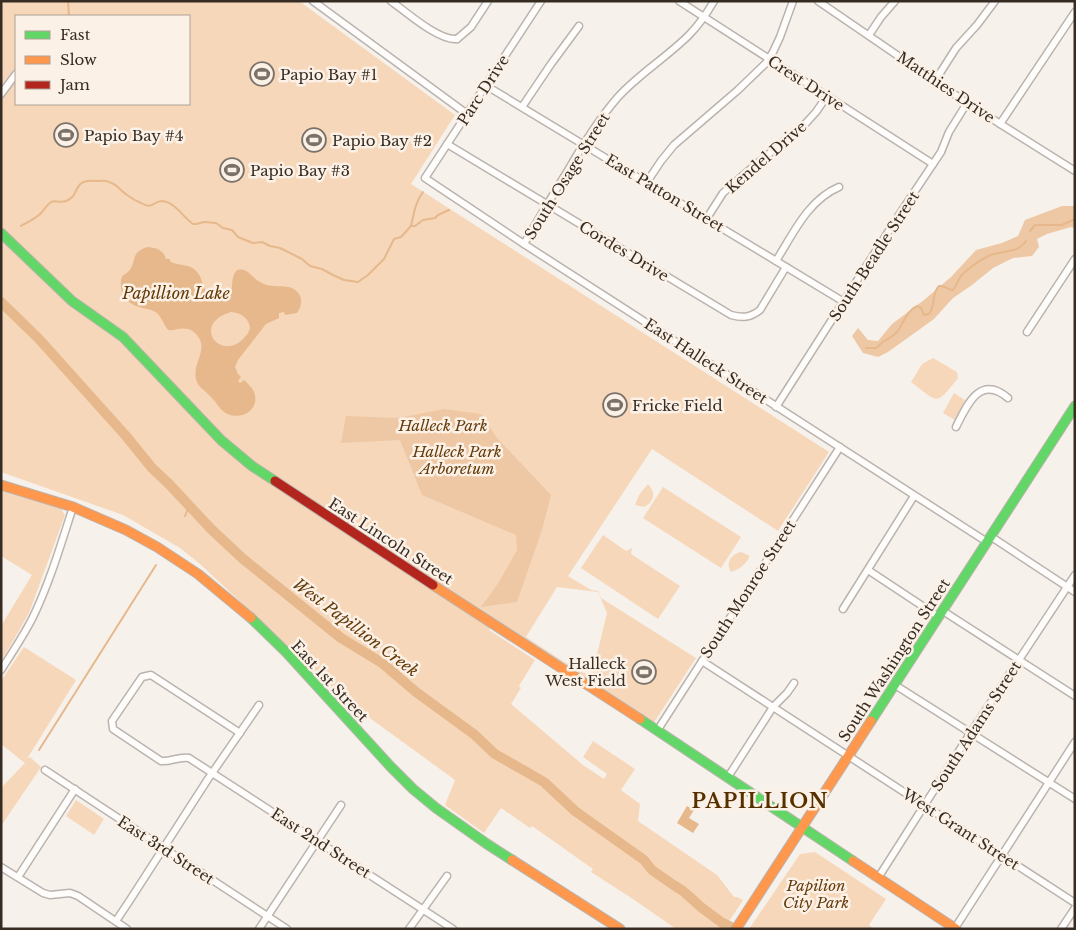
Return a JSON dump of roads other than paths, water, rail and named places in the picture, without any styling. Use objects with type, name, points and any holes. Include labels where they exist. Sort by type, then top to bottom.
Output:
[{"type":"main road","name":"East Lincoln Street","points":[[1,233],[68,297],[127,341],[221,440],[243,460],[728,777],[955,929]]},
{"type":"main road","name":"South Washington Street","points":[[736,929],[1075,406]]},
{"type":"main road","name":"East 1st Street","points":[[1,484],[73,507],[126,530],[185,566],[216,588],[266,632],[390,766],[428,802],[458,825],[620,929]]},
{"type":"street","points":[[313,1],[467,114]]},
{"type":"street","points":[[391,1],[442,37],[457,42],[471,27],[488,1]]},
{"type":"street","name":"Parc Drive","points":[[425,178],[541,1]]},
{"type":"street","name":"Crest Drive","points":[[679,1],[932,164]]},
{"type":"street","name":"South Osage Street","points":[[524,244],[583,144],[604,114],[635,81],[690,34],[714,1]]},
{"type":"street","points":[[647,182],[660,160],[674,145],[738,90],[769,59],[780,37],[793,1]]},
{"type":"street","name":"Matthies Drive","points":[[818,1],[967,103],[1075,171]]},
{"type":"street","points":[[869,35],[895,1]]},
{"type":"street","points":[[935,81],[956,48],[995,1]]},
{"type":"street","points":[[1000,124],[1075,12]]},
{"type":"street","points":[[522,107],[579,26]]},
{"type":"street","points":[[1,94],[15,75]]},
{"type":"street","name":"East Patton Street","points":[[485,85],[844,302]]},
{"type":"street","name":"Kendel Drive","points":[[707,218],[723,193],[806,123],[827,96]]},
{"type":"street","name":"South Beadle Street","points":[[776,407],[941,152],[949,132],[967,103]]},
{"type":"street","name":"Cordes Drive","points":[[447,144],[731,315],[748,317],[760,310],[786,267]]},
{"type":"street","name":"East Halleck Street","points":[[425,178],[914,496],[1075,592]]},
{"type":"street","points":[[776,261],[804,214],[817,201],[833,189],[839,187]]},
{"type":"street","points":[[1027,332],[1075,259]]},
{"type":"street","points":[[956,427],[968,404],[977,393],[989,389],[996,390],[1008,398]]},
{"type":"street","name":"South Monroe Street","points":[[657,731],[840,448]]},
{"type":"street","points":[[843,609],[914,496]]},
{"type":"street","points":[[1,670],[35,612],[54,564],[73,507]]},
{"type":"street","points":[[868,570],[1019,660],[1075,696]]},
{"type":"street","name":"South Adams Street","points":[[878,878],[1075,574]]},
{"type":"street","name":"West Grant Street","points":[[702,661],[1075,903]]},
{"type":"street","name":"East 2nd Street","points":[[240,733],[151,675],[142,677],[112,721],[113,729],[161,761],[166,762],[184,757],[190,758],[452,929]]},
{"type":"street","points":[[728,777],[773,707],[794,683]]},
{"type":"street","points":[[895,685],[1075,799]]},
{"type":"street","points":[[116,921],[259,705]]},
{"type":"street","points":[[955,929],[1075,742]]},
{"type":"street","name":"East 3rd Street","points":[[45,770],[287,929]]},
{"type":"street","points":[[18,877],[75,790]]},
{"type":"street","points":[[259,929],[341,805]]},
{"type":"street","points":[[1,867],[43,893],[78,896],[127,929]]},
{"type":"street","points":[[410,929],[422,909],[447,876]]},
{"type":"street","points":[[1061,929],[1075,908]]},
{"type":"water","name":"Papillion Lake","points":[[147,247],[156,249],[161,251],[166,259],[170,259],[173,263],[193,268],[198,273],[207,293],[217,300],[224,300],[229,297],[234,274],[240,270],[246,271],[258,281],[267,285],[291,288],[299,294],[301,304],[297,313],[285,315],[284,312],[279,313],[279,318],[266,324],[238,360],[235,367],[241,377],[238,381],[240,383],[244,380],[250,386],[254,392],[255,399],[254,405],[245,414],[239,416],[226,413],[198,385],[195,373],[201,346],[196,334],[191,330],[185,329],[168,330],[157,313],[134,305],[123,295],[121,286],[122,276],[131,268],[137,253]],"holes":[[[231,312],[246,319],[250,328],[248,332],[235,345],[226,346],[219,344],[211,332],[212,325],[219,318]]]},
{"type":"water","points":[[687,806],[694,810],[689,818],[699,824],[693,833],[677,823]]},
{"type":"waterway","points":[[68,1],[69,15]]},
{"type":"waterway","points":[[21,226],[38,216],[51,202],[64,202],[71,198],[83,182],[107,181],[145,205],[148,206],[159,201],[167,202],[193,224],[204,222],[216,223],[223,228],[232,230],[238,237],[253,243],[262,242],[280,248],[302,259],[310,266],[322,269],[344,280],[358,282],[384,259],[394,239],[401,237],[411,226],[415,226],[423,220],[435,218],[449,210]]},
{"type":"waterway","points":[[411,226],[416,204],[423,192]]},
{"type":"waterway","points":[[1030,231],[1035,225],[1062,225],[1075,219]]},
{"type":"waterway","points":[[866,348],[876,348],[899,330],[907,315],[917,306],[921,308],[924,315],[929,314],[935,292],[939,286],[953,290],[961,276],[976,263],[990,255],[1019,248],[1026,241]]},
{"type":"waterway","name":"West Papillion Creek","points":[[1,302],[39,339],[126,436],[152,468],[242,558],[341,638],[382,663],[416,692],[475,735],[495,754],[544,782],[575,811],[644,860],[652,870],[683,891],[702,908],[721,922],[735,929]]},
{"type":"waterway","points":[[185,516],[189,506]]},
{"type":"waterway","points":[[39,750],[156,565]]},
{"type":"place","name":"Papio Bay #1","points":[[262,74]]},
{"type":"place","name":"Papio Bay #4","points":[[66,135]]},
{"type":"place","name":"Papio Bay #2","points":[[314,140]]},
{"type":"place","name":"Papio Bay #3","points":[[232,170]]},
{"type":"place","name":"Fricke Field","points":[[615,405]]},
{"type":"place","name":"Halleck West Field","points":[[644,672]]},
{"type":"district","name":"PAPILLION","points":[[760,801]]},
{"type":"park label","name":"Halleck Park","points":[[443,425]]},
{"type":"park label","name":"Halleck Park Arboretum","points":[[457,460]]},
{"type":"park label","name":"Papilion City Park","points":[[816,894]]}]
